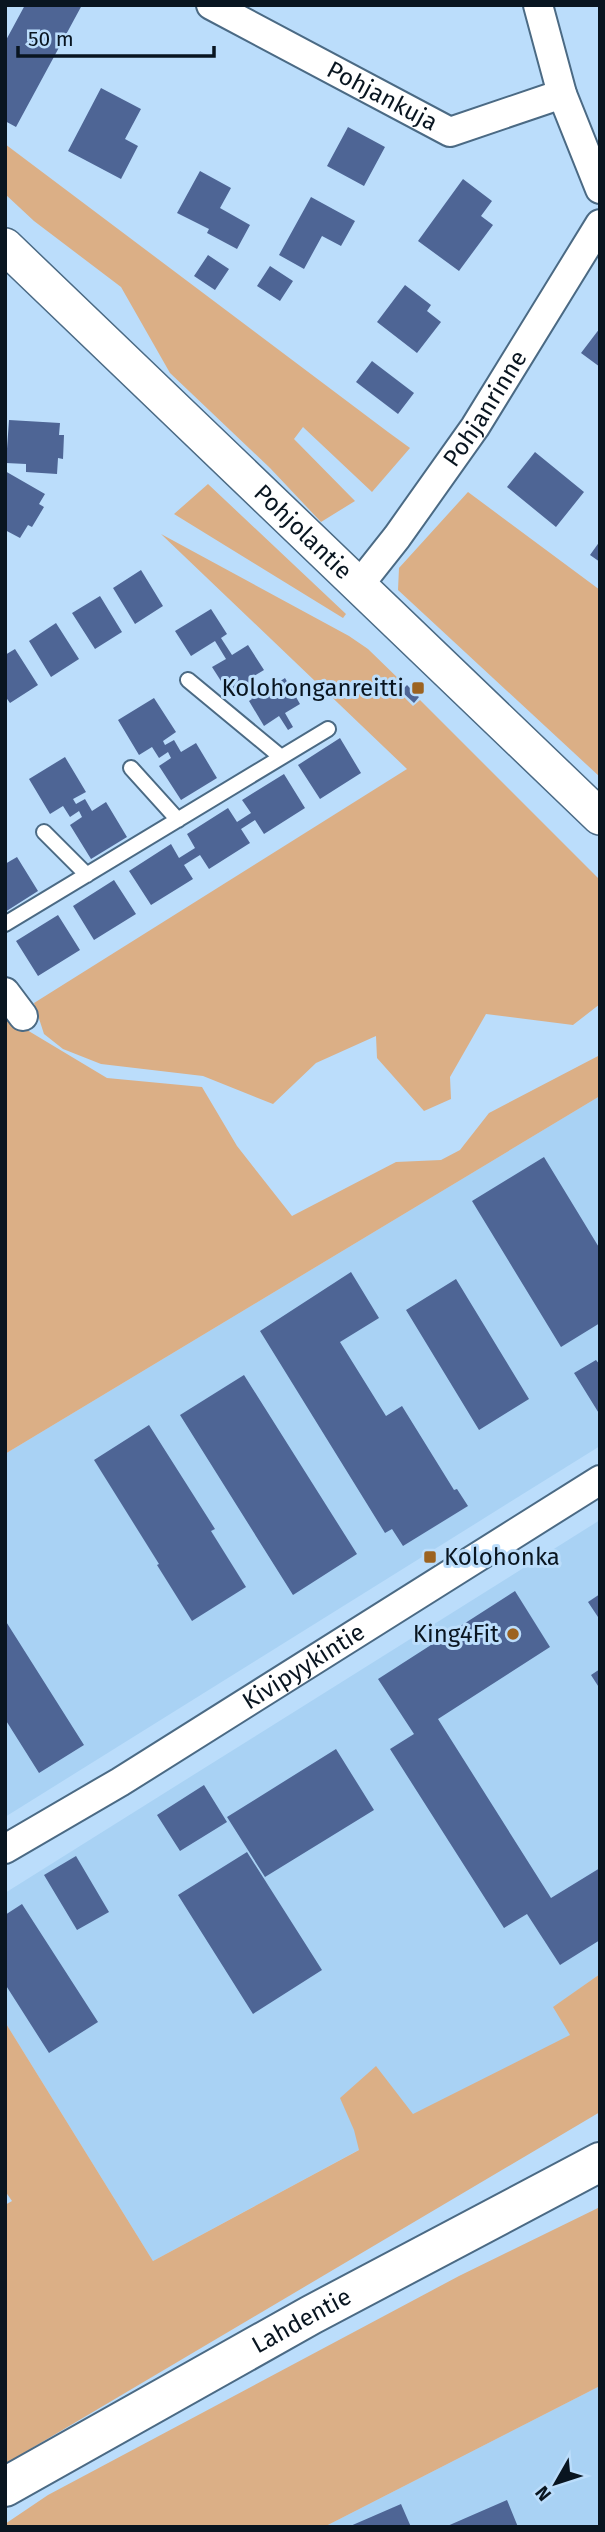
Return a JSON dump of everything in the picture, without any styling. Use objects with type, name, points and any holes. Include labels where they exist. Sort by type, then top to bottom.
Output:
[{"type":"main road","name":"Lahdentie","points":[[5,2487],[311,2315],[600,2162]]},
{"type":"street","name":"Pohjankuja","points":[[211,5],[450,132],[562,94]]},
{"type":"street","points":[[538,5],[562,94],[600,189]]},
{"type":"street","name":"Pohjanrinne","points":[[359,585],[397,537],[475,427],[600,224]]},
{"type":"street","name":"Pohjolantie","points":[[5,246],[600,817]]},
{"type":"street","points":[[5,992],[23,1016]]},
{"type":"street","name":"Kivipyykintie","points":[[5,1849],[120,1782],[600,1480]]},
{"type":"lane","points":[[188,680],[281,757]]},
{"type":"lane","points":[[5,924],[328,729]]},
{"type":"lane","points":[[131,768],[178,820]]},
{"type":"lane","points":[[44,832],[87,875]]},
{"type":"shaded area","points":[[5,144],[410,448],[372,492],[303,427],[294,439],[355,501],[321,522],[270,468],[170,373],[121,287],[34,221],[5,194]]},
{"type":"shaded area","points":[[208,484],[346,614],[343,618],[174,514]]},
{"type":"shaded area","points":[[468,492],[600,590],[600,777],[398,590],[399,568]]},
{"type":"shaded area","points":[[161,534],[349,636],[368,649],[404,684],[398,691],[413,706],[420,700],[600,880],[600,1004],[573,1025],[486,1014],[450,1077],[451,1099],[424,1111],[377,1058],[376,1036],[316,1063],[273,1104],[203,1076],[101,1064],[63,1049],[44,1034],[34,1003],[407,769]]},
{"type":"shaded area","points":[[7,1018],[107,1078],[202,1087],[237,1146],[292,1216],[396,1162],[441,1160],[460,1150],[489,1113],[600,1055],[600,1096],[5,1454]]},
{"type":"shaded area","points":[[600,1096],[600,1446],[5,1817],[5,1454]]},
{"type":"shaded area","points":[[600,1520],[600,1974],[554,2007],[571,2035],[153,2261],[5,2022],[5,1893]]},
{"type":"shaded area","points":[[600,1974],[600,2112],[5,2464],[5,2205],[12,2201],[5,2191],[5,2022],[153,2261],[359,2150],[354,2130],[340,2098],[376,2066],[413,2114],[570,2035],[553,2007]]},
{"type":"shaded area","points":[[600,2207],[600,2386],[324,2527],[5,2527],[5,2524],[48,2495],[459,2276]]},
{"type":"shaded area","points":[[600,2386],[600,2527],[324,2527]]},
{"type":"building","points":[[25,5],[82,5],[16,127],[5,121],[5,42]]},
{"type":"building","points":[[101,88],[141,109],[125,139],[138,146],[121,179],[68,151]]},
{"type":"building","points":[[348,127],[385,147],[364,186],[327,166]]},
{"type":"building","points":[[200,171],[231,188],[220,208],[250,225],[237,249],[207,233],[209,229],[177,213]]},
{"type":"building","points":[[463,179],[492,201],[481,216],[493,225],[459,271],[418,241]]},
{"type":"building","points":[[311,197],[355,221],[341,246],[322,236],[304,269],[279,255]]},
{"type":"building","points":[[208,255],[229,269],[215,290],[194,276]]},
{"type":"building","points":[[270,266],[293,281],[280,301],[257,286]]},
{"type":"building","points":[[405,285],[431,305],[427,311],[441,322],[417,353],[377,322]]},
{"type":"building","points":[[600,328],[600,367],[581,353]]},
{"type":"building","points":[[372,361],[414,393],[398,414],[356,382]]},
{"type":"building","points":[[9,420],[60,423],[59,435],[64,435],[63,459],[58,458],[57,474],[26,472],[26,464],[6,463]]},
{"type":"building","points":[[535,452],[584,492],[556,527],[507,487]]},
{"type":"building","points":[[5,471],[45,494],[39,504],[44,507],[32,527],[28,525],[20,538],[5,530]]},
{"type":"building","points":[[600,541],[600,562],[590,555]]},
{"type":"building","points":[[141,570],[163,606],[135,624],[113,588]]},
{"type":"building","points":[[100,596],[122,632],[95,649],[72,613]]},
{"type":"building","points":[[211,609],[227,634],[221,638],[232,655],[248,645],[264,670],[249,679],[259,695],[285,678],[300,704],[285,713],[293,727],[288,730],[279,716],[264,726],[242,683],[228,692],[212,667],[226,659],[215,641],[191,656],[175,631]]},
{"type":"building","points":[[56,623],[79,659],[51,677],[29,641]]},
{"type":"building","points":[[15,649],[38,685],[10,703],[5,696],[5,655]]},
{"type":"building","points":[[407,685],[419,697],[414,703],[401,691]]},
{"type":"building","points":[[154,698],[176,732],[163,741],[165,745],[174,740],[181,752],[196,743],[217,778],[181,800],[159,766],[171,758],[168,752],[159,758],[152,747],[139,755],[118,720]]},
{"type":"building","points":[[340,738],[361,773],[320,799],[298,765]]},
{"type":"building","points":[[65,757],[86,792],[73,799],[76,804],[85,799],[92,811],[106,802],[127,837],[91,859],[70,825],[82,817],[79,811],[70,817],[63,806],[50,814],[29,779]]},
{"type":"building","points":[[284,774],[305,808],[264,834],[255,820],[241,829],[250,843],[209,869],[200,855],[184,865],[193,879],[151,905],[129,871],[171,844],[179,858],[195,848],[187,834],[228,808],[237,822],[251,813],[242,800]]},
{"type":"building","points":[[17,857],[38,891],[5,912],[5,864]]},
{"type":"building","points":[[114,880],[136,914],[94,940],[73,906]]},
{"type":"building","points":[[58,915],[80,950],[38,976],[16,941]]},
{"type":"building","points":[[544,1157],[600,1249],[600,1323],[561,1347],[472,1201]]},
{"type":"building","points":[[351,1272],[379,1318],[340,1342],[386,1416],[402,1406],[454,1490],[457,1489],[468,1506],[403,1546],[392,1529],[385,1533],[260,1331]]},
{"type":"building","points":[[456,1279],[529,1399],[479,1430],[406,1310]]},
{"type":"building","points":[[596,1360],[600,1365],[600,1415],[574,1373]]},
{"type":"building","points":[[244,1375],[357,1554],[293,1595],[180,1415]]},
{"type":"building","points":[[149,1425],[215,1529],[211,1531],[246,1587],[192,1621],[94,1460]]},
{"type":"building","points":[[515,1591],[550,1647],[438,1719],[551,1898],[600,1868],[600,1940],[560,1965],[527,1914],[504,1928],[390,1749],[414,1734],[378,1679]]},
{"type":"building","points":[[600,1594],[600,1620],[588,1602]]},
{"type":"building","points":[[5,1620],[84,1745],[39,1773],[5,1719]]},
{"type":"building","points":[[600,1669],[600,1689],[591,1675]]},
{"type":"building","points":[[336,1749],[374,1810],[265,1877],[227,1817]]},
{"type":"building","points":[[204,1785],[227,1822],[180,1851],[157,1815]]},
{"type":"building","points":[[247,1852],[322,1970],[253,2014],[178,1895]]},
{"type":"building","points":[[76,1856],[109,1912],[77,1930],[44,1875]]},
{"type":"building","points":[[22,1904],[98,2022],[49,2053],[5,1984],[5,1915]]},
{"type":"building","points":[[507,2500],[518,2527],[445,2527]]},
{"type":"building","points":[[401,2504],[411,2527],[348,2527]]},
{"type":"place","name":"Kolohonganreitti","points":[[418,688]]},
{"type":"place","name":"Kolohonka","points":[[430,1557]]},
{"type":"place","name":"King4Fit","points":[[513,1634]]}]
